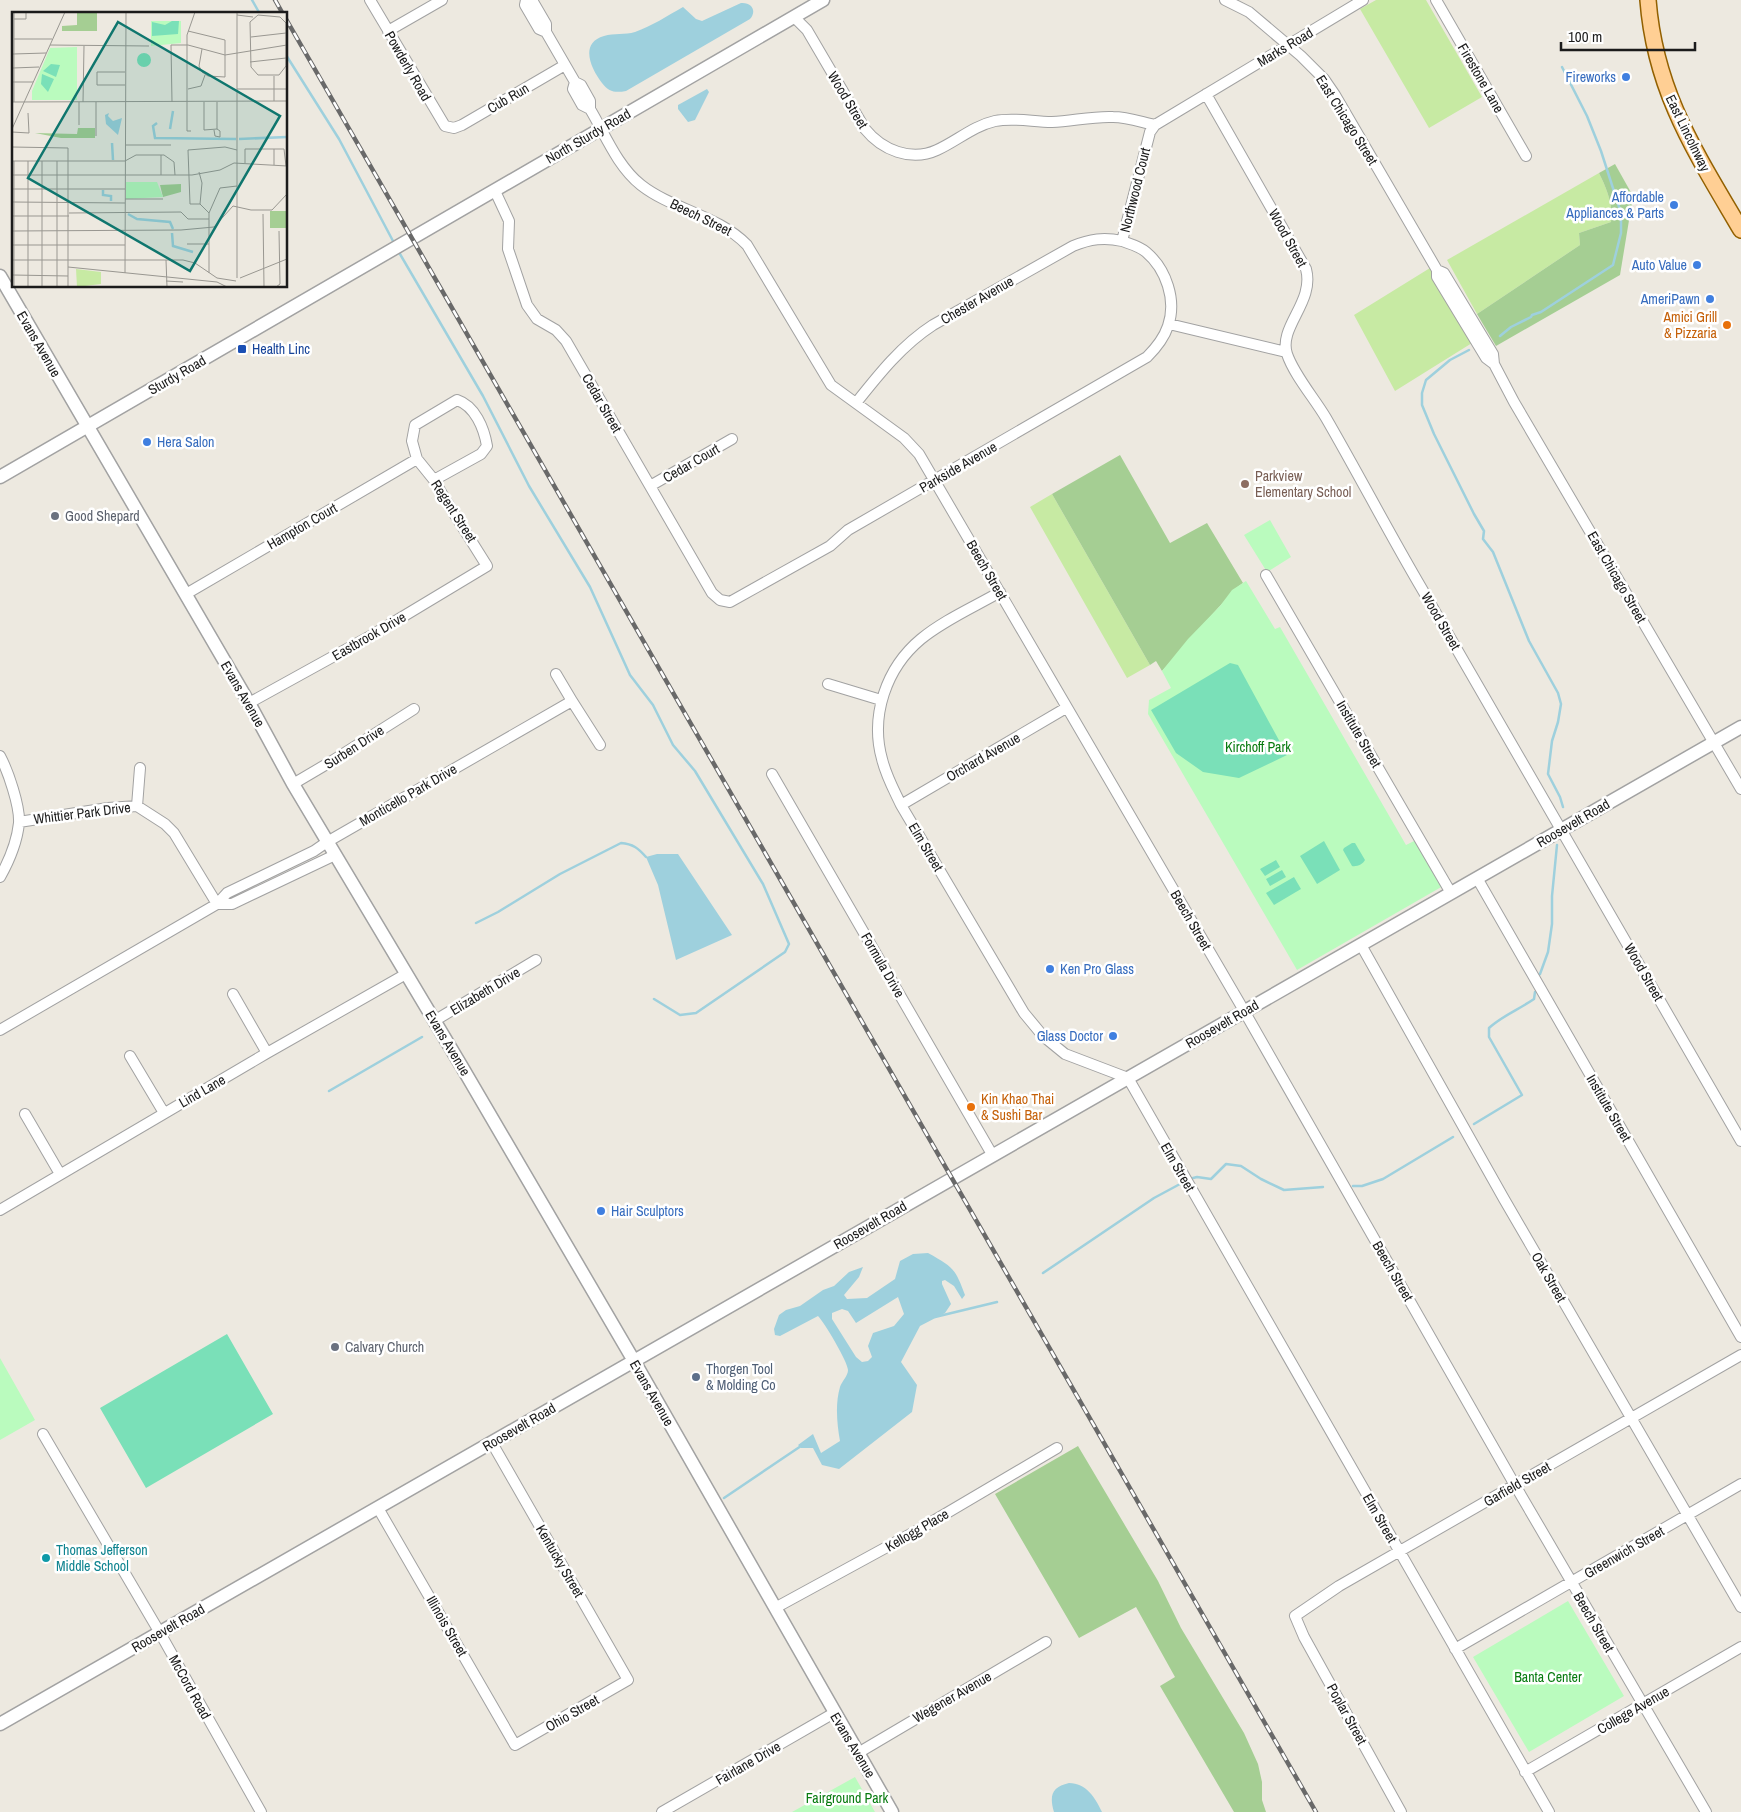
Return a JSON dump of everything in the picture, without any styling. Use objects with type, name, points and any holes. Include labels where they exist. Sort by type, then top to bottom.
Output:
[{"type":"main road","name":"East Lincolnway","points":[[1648,0],[1656,54],[1673,107],[1692,146],[1741,230]]},
{"type":"street","name":"Powderly Road","points":[[370,0],[440,121],[450,128]]},
{"type":"street","points":[[388,31],[442,0]]},
{"type":"street","name":"Beech Street","points":[[526,0],[525,5],[539,29],[546,32]]},
{"type":"street","name":"Beech Street","points":[[532,0],[546,24],[546,32],[575,82],[573,89],[582,106],[590,109],[618,158],[640,184],[662,198],[731,231],[747,245],[825,378],[838,392],[904,438],[919,454],[1244,1011],[1515,1485],[1706,1812]]},
{"type":"street","name":"North Sturdy Road","points":[[354,272],[822,0]]},
{"type":"street","name":"East Chicago Street","points":[[1225,0],[1248,12],[1315,68],[1335,95],[1436,270],[1437,277],[1486,358],[1494,364],[1514,402],[1741,789]]},
{"type":"street","name":"Marks Road","points":[[1206,94],[1363,0]]},
{"type":"street","name":"Firestone Lane","points":[[1436,0],[1526,156]]},
{"type":"street","name":"Wood Street","points":[[794,17],[807,30],[865,130],[878,143],[895,152],[915,155],[936,151],[976,128],[996,121],[1018,119],[1053,122],[1114,117],[1155,125]]},
{"type":"street","name":"Cub Run","points":[[450,128],[462,125],[565,66]]},
{"type":"street","points":[[1155,125],[1206,94]]},
{"type":"street","name":"Wood Street","points":[[1206,94],[1306,269],[1309,280],[1308,290],[1288,333],[1286,342],[1286,352],[1291,363],[1325,416],[1402,555],[1741,1141]]},
{"type":"street","name":"Northwood Court","points":[[1155,125],[1147,141],[1122,241],[1146,252],[1163,274],[1170,298],[1169,324]]},
{"type":"street","name":"Cedar Street","points":[[495,191],[509,221],[508,249],[529,311],[537,319],[556,330],[566,341],[712,594],[725,602],[736,599]]},
{"type":"street","name":"Chester Avenue","points":[[856,403],[887,364],[915,338],[933,325],[1084,241],[1102,238],[1122,241]]},
{"type":"street","name":"Sturdy Road","points":[[0,477],[354,272]]},
{"type":"street","name":"Evans Avenue","points":[[0,276],[249,703],[293,784],[634,1361],[892,1812]]},
{"type":"street","points":[[1169,324],[1286,352]]},
{"type":"street","name":"Parkside Avenue","points":[[736,599],[830,546],[848,530],[1139,363],[1154,349],[1169,324]]},
{"type":"street","points":[[418,458],[412,441],[414,425],[457,400],[467,403],[478,419],[487,446],[481,454],[434,480]]},
{"type":"street","name":"Cedar Court","points":[[650,486],[732,439]]},
{"type":"street","name":"Hampton Court","points":[[186,594],[418,458]]},
{"type":"street","name":"Regent Street","points":[[418,458],[488,566]]},
{"type":"street","name":"Eastbrook Drive","points":[[249,703],[374,634],[488,566]]},
{"type":"street","name":"Institute Street","points":[[1266,575],[1451,893]]},
{"type":"street","name":"Elm Street","points":[[1000,592],[931,632],[912,647],[896,666],[881,700],[878,721],[879,746],[887,776],[901,805],[1024,1013],[1043,1036],[1065,1054],[1128,1078],[1549,1812]]},
{"type":"street","points":[[556,674],[600,745]]},
{"type":"street","points":[[828,684],[881,700]]},
{"type":"street","name":"Monticello Park Drive","points":[[0,1030],[217,904],[227,893],[314,851],[572,701]]},
{"type":"street","name":"Orchard Avenue","points":[[901,805],[1066,708]]},
{"type":"street","name":"Surben Drive","points":[[293,784],[414,709]]},
{"type":"street","name":"Roosevelt Road","points":[[0,1724],[1741,727]]},
{"type":"street","points":[[0,756],[14,792],[19,822],[10,859],[0,877]]},
{"type":"street","points":[[137,806],[140,768]]},
{"type":"street","name":"Formula Drive","points":[[772,774],[993,1156]]},
{"type":"street","name":"Whittier Park Drive","points":[[19,822],[108,808],[137,806],[165,824],[174,833],[217,904]]},
{"type":"street","name":"Monticello Park Drive","points":[[217,904],[232,904],[335,855]]},
{"type":"street","name":"Institute Street","points":[[1477,878],[1741,1337]]},
{"type":"street","name":"Oak Street","points":[[1361,944],[1504,1199],[1741,1607]]},
{"type":"street","name":"Elizabeth Drive","points":[[434,1021],[536,960]]},
{"type":"street","name":"Lind Lane","points":[[0,1210],[267,1053],[406,974]]},
{"type":"street","points":[[233,994],[267,1053]]},
{"type":"street","points":[[130,1056],[164,1113]]},
{"type":"street","points":[[25,1114],[60,1174]]},
{"type":"street","name":"Garfield Street","points":[[1295,1616],[1339,1586],[1741,1355]]},
{"type":"street","name":"McCord Road","points":[[43,1434],[160,1633],[261,1812]]},
{"type":"street","name":"Kentucky Street","points":[[492,1443],[628,1680]]},
{"type":"street","name":"Kellogg Place","points":[[775,1608],[918,1530],[1057,1448]]},
{"type":"street","name":"Greenwich Street","points":[[1455,1649],[1741,1484]]},
{"type":"street","name":"Illinois Street","points":[[378,1508],[515,1745]]},
{"type":"street","name":"Poplar Street","points":[[1295,1616],[1304,1637],[1401,1812]]},
{"type":"street","name":"Wegener Avenue","points":[[858,1753],[1046,1642]]},
{"type":"street","name":"College Avenue","points":[[1526,1772],[1741,1647]]},
{"type":"street","name":"Ohio Street","points":[[515,1745],[628,1680]]},
{"type":"street","name":"Fairlane Drive","points":[[662,1812],[834,1713]]},
{"type":"green space","points":[[1376,0],[1426,0],[1482,97],[1429,128],[1360,9]]},
{"type":"green space","points":[[1615,164],[1633,196],[1620,275],[1496,346],[1477,314],[1580,245],[1579,233],[1611,222],[1612,216],[1607,190],[1599,173]]},
{"type":"green space","points":[[1599,173],[1607,190],[1612,216],[1611,222],[1579,233],[1580,245],[1477,314],[1447,260]]},
{"type":"green space","points":[[1430,268],[1433,278],[1472,343],[1395,391],[1354,315]]},
{"type":"green space","points":[[1120,455],[1170,543],[1207,523],[1243,583],[1232,592],[1162,671],[1156,661],[1150,665],[1052,494]]},
{"type":"green space","points":[[1052,494],[1150,665],[1127,678],[1030,507]]},
{"type":"green space","points":[[1270,520],[1291,557],[1267,572],[1244,535]]},
{"type":"green space","name":"Kirchoff Park","points":[[1246,581],[1275,629],[1280,627],[1406,845],[1416,840],[1443,886],[1297,970],[1148,714],[1149,700],[1171,688],[1162,671],[1232,590]]},
{"type":"green space","points":[[1230,663],[1238,665],[1287,755],[1239,778],[1203,772],[1176,753],[1151,710]]},
{"type":"green space","points":[[1324,841],[1340,870],[1317,884],[1300,856]]},
{"type":"green space","points":[[1352,843],[1355,843],[1365,860],[1356,866],[1352,866],[1343,850]]},
{"type":"green space","points":[[1276,860],[1280,867],[1265,876],[1260,869]]},
{"type":"green space","points":[[1282,870],[1286,877],[1270,886],[1266,879]]},
{"type":"green space","points":[[1294,877],[1301,889],[1274,905],[1266,893]]},
{"type":"green space","points":[[227,1334],[273,1414],[146,1488],[100,1408]]},
{"type":"green space","points":[[0,1358],[35,1420],[0,1440]]},
{"type":"green space","points":[[1078,1446],[1158,1581],[1181,1628],[1244,1733],[1258,1764],[1262,1782],[1262,1800],[1266,1812],[1234,1812],[1160,1686],[1175,1677],[1136,1607],[1079,1638],[995,1494]]},
{"type":"green space","name":"Banta Center","points":[[1568,1601],[1624,1696],[1529,1752],[1473,1657]]},
{"type":"green space","name":"Fairground Park","points":[[855,1777],[875,1812],[792,1812]]},
{"type":"water","points":[[741,3],[751,6],[753,13],[750,19],[626,91],[615,92],[610,90],[602,83],[594,71],[589,50],[596,39],[608,35],[635,32],[683,7],[696,19],[702,21]]},
{"type":"water","points":[[707,89],[709,92],[695,120],[688,122],[678,109],[678,105]]},
{"type":"water","points":[[657,854],[678,854],[732,935],[676,960],[658,885],[646,857]]},
{"type":"water","points":[[928,1253],[948,1265],[959,1279],[965,1295],[962,1299],[954,1286],[945,1280],[942,1281],[951,1304],[945,1313],[920,1326],[901,1362],[917,1385],[912,1412],[839,1469],[822,1465],[813,1448],[801,1448],[798,1445],[813,1434],[821,1453],[840,1441],[837,1421],[837,1400],[840,1387],[848,1372],[847,1366],[835,1342],[818,1316],[780,1336],[775,1335],[774,1329],[779,1315],[786,1310],[800,1306],[823,1290],[834,1286],[849,1272],[863,1267],[859,1277],[844,1295],[847,1299],[867,1298],[895,1279],[900,1261],[913,1254]],"holes":[[[898,1297],[904,1314],[894,1326],[873,1333],[868,1346],[872,1357],[868,1361],[862,1362],[856,1357],[832,1319],[832,1313],[842,1309],[848,1311],[856,1323]]]},
{"type":"water","points":[[1069,1783],[1085,1788],[1102,1812],[1054,1812],[1052,1796],[1055,1789]]},
{"type":"waterway","points":[[252,0],[259,12]]},
{"type":"waterway","points":[[288,58],[339,139],[393,241]]},
{"type":"waterway","points":[[1500,336],[1511,327],[1541,312],[1613,265],[1621,233],[1621,213],[1601,151],[1587,116],[1562,67]]},
{"type":"waterway","points":[[400,254],[483,396],[529,486],[590,587],[630,675],[653,705],[673,745],[695,771],[763,884],[789,944],[785,952],[696,1013],[680,1015],[654,999]]},
{"type":"waterway","points":[[1469,350],[1450,360],[1426,380],[1422,393],[1422,405],[1434,434],[1484,531],[1483,539],[1493,552],[1529,641],[1558,693],[1561,704],[1552,741],[1548,774],[1563,807]]},
{"type":"waterway","points":[[476,923],[498,912],[560,874],[621,843],[635,847],[646,857]]},
{"type":"waterway","points":[[1540,974],[1548,952],[1552,924],[1552,896],[1557,845]]},
{"type":"waterway","points":[[1474,1124],[1522,1095],[1489,1037],[1489,1028],[1534,999],[1535,992]]},
{"type":"waterway","points":[[329,1091],[422,1037]]},
{"type":"waterway","points":[[1353,1186],[1362,1186],[1383,1179],[1453,1137]]},
{"type":"waterway","points":[[1193,1178],[1211,1179],[1226,1164],[1241,1166],[1261,1179],[1284,1190],[1323,1187]]},
{"type":"waterway","points":[[1043,1273],[1154,1198],[1180,1184]]},
{"type":"waterway","points":[[935,1317],[997,1302]]},
{"type":"waterway","points":[[724,1498],[801,1446]]},
{"type":"railway","points":[[275,0],[282,12]]},
{"type":"railway","points":[[288,22],[1316,1812]]},
{"type":"place","name":"Fireworks","points":[[1626,77]]},
{"type":"place","name":"Affordable Appliances & Parts","points":[[1674,205]]},
{"type":"place","name":"Auto Value","points":[[1697,265]]},
{"type":"place","name":"AmeriPawn","points":[[1710,299]]},
{"type":"place","name":"Amici Grill & Pizzaria","points":[[1727,325]]},
{"type":"place","name":"Health Linc","points":[[242,349]]},
{"type":"place","name":"Hera Salon","points":[[147,442]]},
{"type":"place","name":"Parkview Elementary School","points":[[1245,484]]},
{"type":"place","name":"Good Shepard","points":[[55,516]]},
{"type":"place","name":"Ken Pro Glass","points":[[1050,969]]},
{"type":"place","name":"Glass Doctor","points":[[1113,1036]]},
{"type":"place","name":"Kin Khao Thai & Sushi Bar","points":[[971,1107]]},
{"type":"place","name":"Hair Sculptors","points":[[601,1211]]},
{"type":"place","name":"Calvary Church","points":[[335,1347]]},
{"type":"place","name":"Thorgen Tool & Molding Co","points":[[696,1377]]},
{"type":"place","name":"Thomas Jefferson Middle School","points":[[46,1558]]}]
